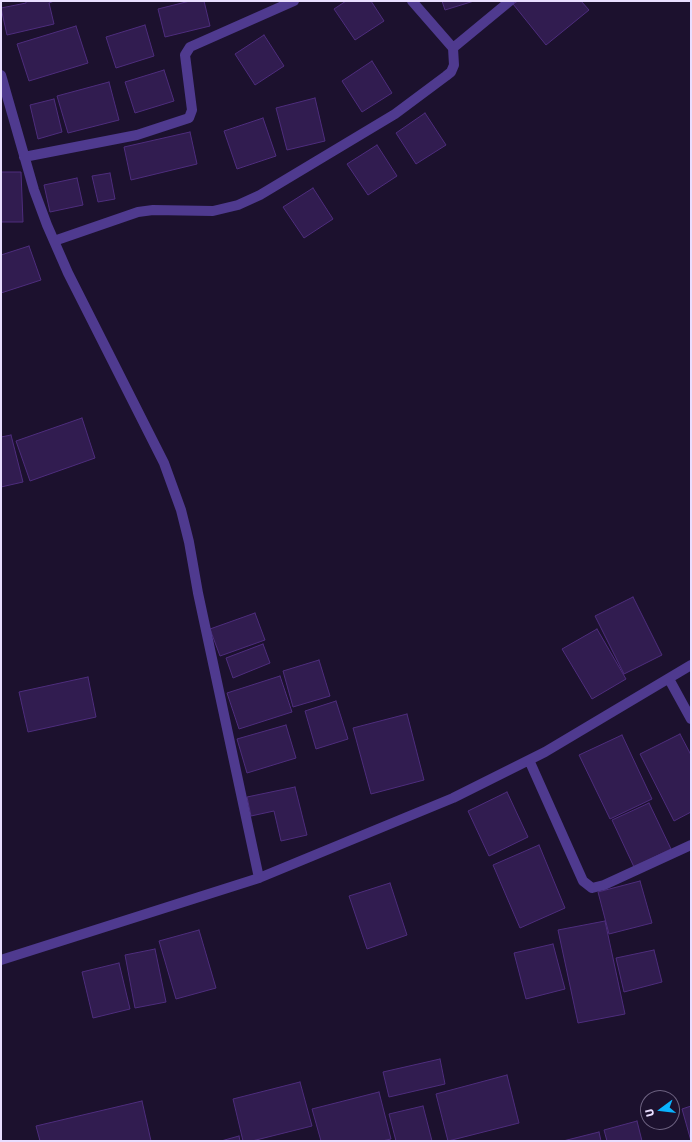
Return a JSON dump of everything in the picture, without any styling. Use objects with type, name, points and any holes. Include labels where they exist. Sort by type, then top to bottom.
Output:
[{"type":"street","points":[[24,157],[137,135],[188,118],[192,110],[185,55],[190,47],[294,1]]},
{"type":"street","points":[[54,241],[138,212],[153,210],[213,211],[238,205],[260,195],[395,114],[451,72],[454,65],[453,48],[412,1]]},
{"type":"street","points":[[453,48],[510,1]]},
{"type":"street","points":[[1,75],[34,190],[54,241],[144,426],[164,463],[181,510],[260,878]]},
{"type":"street","points":[[1,960],[260,878],[453,798],[530,760],[691,665]]},
{"type":"street","points":[[669,679],[691,719]]},
{"type":"street","points":[[530,760],[583,881],[592,888],[604,885],[691,845]]},
{"type":"building","points":[[26,1],[54,1],[49,3],[54,24],[7,35],[1,8],[26,3]]},
{"type":"building","points":[[190,1],[204,1],[210,26],[165,37],[158,9]]},
{"type":"building","points":[[346,1],[371,1],[384,21],[355,40],[334,9]]},
{"type":"building","points":[[442,1],[474,1],[445,10]]},
{"type":"building","points":[[518,1],[581,1],[589,10],[546,45],[513,4]]},
{"type":"building","points":[[145,25],[154,56],[116,68],[106,37]]},
{"type":"building","points":[[76,26],[88,63],[29,81],[17,44]]},
{"type":"building","points":[[264,35],[284,66],[255,85],[235,54]]},
{"type":"building","points":[[372,61],[392,93],[362,112],[342,81]]},
{"type":"building","points":[[164,70],[174,101],[135,113],[125,82]]},
{"type":"building","points":[[109,82],[119,120],[68,133],[57,96]]},
{"type":"building","points":[[315,98],[325,141],[287,150],[276,108]]},
{"type":"building","points":[[54,99],[62,132],[38,139],[30,105]]},
{"type":"building","points":[[425,113],[446,145],[416,164],[396,133]]},
{"type":"building","points":[[263,118],[276,156],[237,169],[224,131]]},
{"type":"building","points":[[190,132],[197,164],[131,180],[124,147]]},
{"type":"building","points":[[377,145],[397,176],[368,195],[347,164]]},
{"type":"building","points":[[1,172],[21,172],[23,222],[1,222]]},
{"type":"building","points":[[110,173],[115,199],[98,202],[92,176]]},
{"type":"building","points":[[77,178],[83,205],[50,212],[44,185]]},
{"type":"building","points":[[313,188],[333,219],[304,238],[283,207]]},
{"type":"building","points":[[29,246],[41,280],[1,293],[1,255]]},
{"type":"building","points":[[82,418],[95,458],[30,481],[16,441]]},
{"type":"building","points":[[11,435],[23,482],[1,487],[1,437]]},
{"type":"building","points":[[633,597],[662,655],[624,674],[595,616]]},
{"type":"building","points":[[255,613],[265,640],[220,656],[210,629]]},
{"type":"building","points":[[597,629],[626,679],[592,699],[562,649]]},
{"type":"building","points":[[263,644],[270,663],[233,678],[226,658]]},
{"type":"building","points":[[319,660],[330,696],[293,707],[283,671]]},
{"type":"building","points":[[280,676],[292,712],[239,729],[227,693]]},
{"type":"building","points":[[88,677],[96,717],[28,732],[19,692]]},
{"type":"building","points":[[336,701],[348,739],[316,749],[305,711]]},
{"type":"building","points":[[407,714],[424,780],[371,794],[353,728]]},
{"type":"building","points":[[286,725],[296,758],[247,773],[237,739]]},
{"type":"building","points":[[680,734],[691,755],[691,812],[674,821],[640,754]]},
{"type":"building","points":[[622,735],[652,799],[610,819],[579,755]]},
{"type":"building","points":[[295,787],[307,835],[281,841],[274,811],[251,816],[247,797]]},
{"type":"building","points":[[507,792],[528,837],[489,856],[468,811]]},
{"type":"building","points":[[649,803],[671,849],[634,867],[612,820]]},
{"type":"building","points":[[539,845],[565,908],[520,928],[493,865]]},
{"type":"building","points":[[640,881],[652,923],[609,934],[598,892]]},
{"type":"building","points":[[390,883],[407,935],[367,949],[349,896]]},
{"type":"building","points":[[605,921],[625,1014],[578,1023],[558,930]]},
{"type":"building","points":[[199,930],[216,988],[176,999],[159,941]]},
{"type":"building","points":[[553,944],[565,989],[526,999],[514,953]]},
{"type":"building","points":[[155,949],[166,1002],[135,1008],[125,955]]},
{"type":"building","points":[[654,950],[662,982],[624,992],[616,958]]},
{"type":"building","points":[[119,963],[130,1009],[93,1018],[82,972]]},
{"type":"building","points":[[440,1059],[445,1084],[389,1097],[383,1072]]},
{"type":"building","points":[[507,1075],[519,1123],[448,1141],[436,1094]]},
{"type":"building","points":[[300,1082],[312,1126],[252,1141],[243,1141],[233,1099]]},
{"type":"building","points":[[379,1092],[391,1139],[382,1141],[321,1141],[312,1109]]},
{"type":"building","points":[[142,1101],[151,1141],[40,1141],[36,1126]]},
{"type":"building","points":[[423,1106],[432,1141],[396,1141],[389,1114]]},
{"type":"building","points":[[691,1106],[691,1141],[682,1109]]},
{"type":"building","points":[[637,1121],[642,1141],[607,1141],[604,1130]]},
{"type":"building","points":[[599,1132],[601,1141],[563,1141]]},
{"type":"building","points":[[239,1136],[240,1141],[221,1141]]}]
